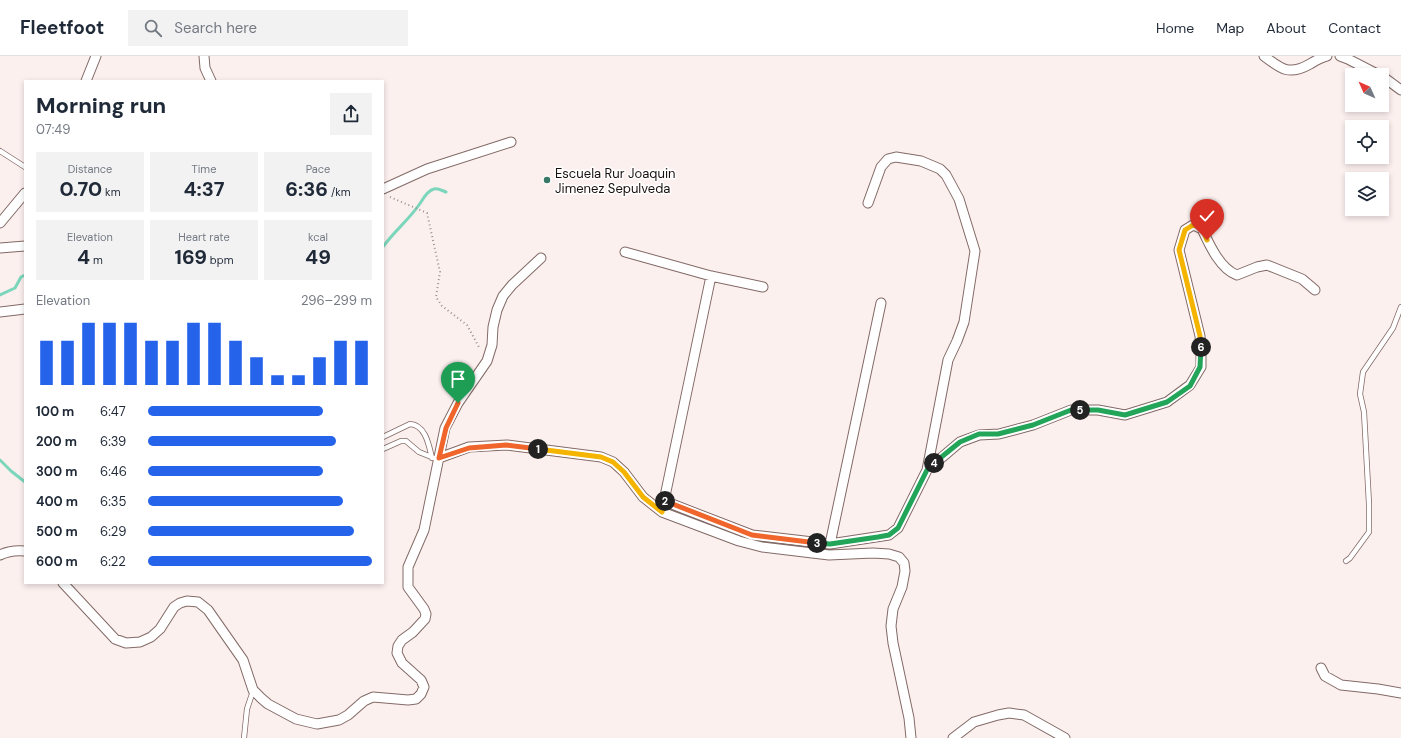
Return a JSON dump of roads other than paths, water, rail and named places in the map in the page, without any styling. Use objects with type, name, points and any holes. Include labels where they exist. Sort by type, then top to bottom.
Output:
[{"type":"street","points":[[86,80],[96,56]]},
{"type":"street","points":[[204,56],[205,68],[211,80]]},
{"type":"street","points":[[1264,56],[1278,67],[1284,70],[1292,71],[1302,69],[1327,56]]},
{"type":"street","points":[[1340,56],[1365,68]]},
{"type":"street","points":[[1389,82],[1401,90]]},
{"type":"street","points":[[386,193],[427,169],[511,142]]},
{"type":"street","points":[[664,501],[752,535],[830,544],[889,535],[898,528],[927,470],[948,360],[964,322],[975,251],[959,199],[946,176],[940,169],[921,161],[896,157],[888,159],[881,167],[868,203]]},
{"type":"street","points":[[0,223],[24,194]]},
{"type":"street","points":[[927,470],[960,442],[979,434],[998,434],[1019,429],[1071,410],[1098,410],[1125,415],[1167,402],[1190,386],[1200,367],[1200,336],[1179,250],[1185,230],[1193,225],[1202,228],[1207,240],[1224,267],[1230,273],[1237,275],[1257,267],[1267,265],[1302,279],[1315,290]]},
{"type":"street","points":[[0,248],[24,246]]},
{"type":"street","points":[[625,252],[711,276],[763,287]]},
{"type":"street","points":[[64,584],[115,639],[126,643],[140,642],[151,637],[160,629],[174,607],[180,603],[187,601],[198,602],[208,610],[243,660],[253,690],[268,704],[296,719],[317,724],[339,720],[348,715],[364,701],[373,697],[408,700],[416,699],[421,694],[424,687],[421,680],[402,663],[397,653],[398,646],[402,640],[413,632],[425,619],[426,614],[408,586],[408,567],[424,530],[436,458],[454,409],[487,361],[492,345],[496,310],[503,296],[512,285],[541,258]]},
{"type":"street","points":[[662,512],[711,276]]},
{"type":"street","points":[[830,544],[881,303]]},
{"type":"street","points":[[0,312],[24,309]]},
{"type":"street","points":[[436,458],[469,448],[506,445],[601,457],[613,462],[624,472],[643,497],[662,512],[739,541],[762,547],[830,555],[873,553],[889,554],[898,557],[904,563],[905,571],[902,587],[893,609],[891,626],[893,643],[909,718],[911,738]]},
{"type":"street","points":[[0,555],[5,552],[24,551]]},
{"type":"street","points":[[1321,668],[1325,676],[1341,685],[1401,693]]},
{"type":"street","points":[[953,738],[974,722],[1009,713],[1024,715],[1065,738]]},
{"type":"lane","points":[[0,151],[24,166]]},
{"type":"lane","points":[[1346,561],[1350,558],[1369,532],[1369,504],[1364,420],[1360,394],[1363,372],[1392,328],[1401,307]]},
{"type":"lane","points":[[384,437],[413,424],[424,433],[436,458]]},
{"type":"lane","points":[[384,448],[401,440],[406,441],[419,452],[436,458]]},
{"type":"lane","points":[[244,738],[247,709],[253,690]]},
{"type":"waterway","points":[[384,246],[417,208],[428,192],[436,189],[446,192]]},
{"type":"waterway","points":[[0,295],[15,288],[21,277],[24,276]]},
{"type":"waterway","points":[[0,460],[24,481]]},
{"type":"place","name":"Escuela Rur Joaquin Jimenez Sepulveda","points":[[547,180]]}]
